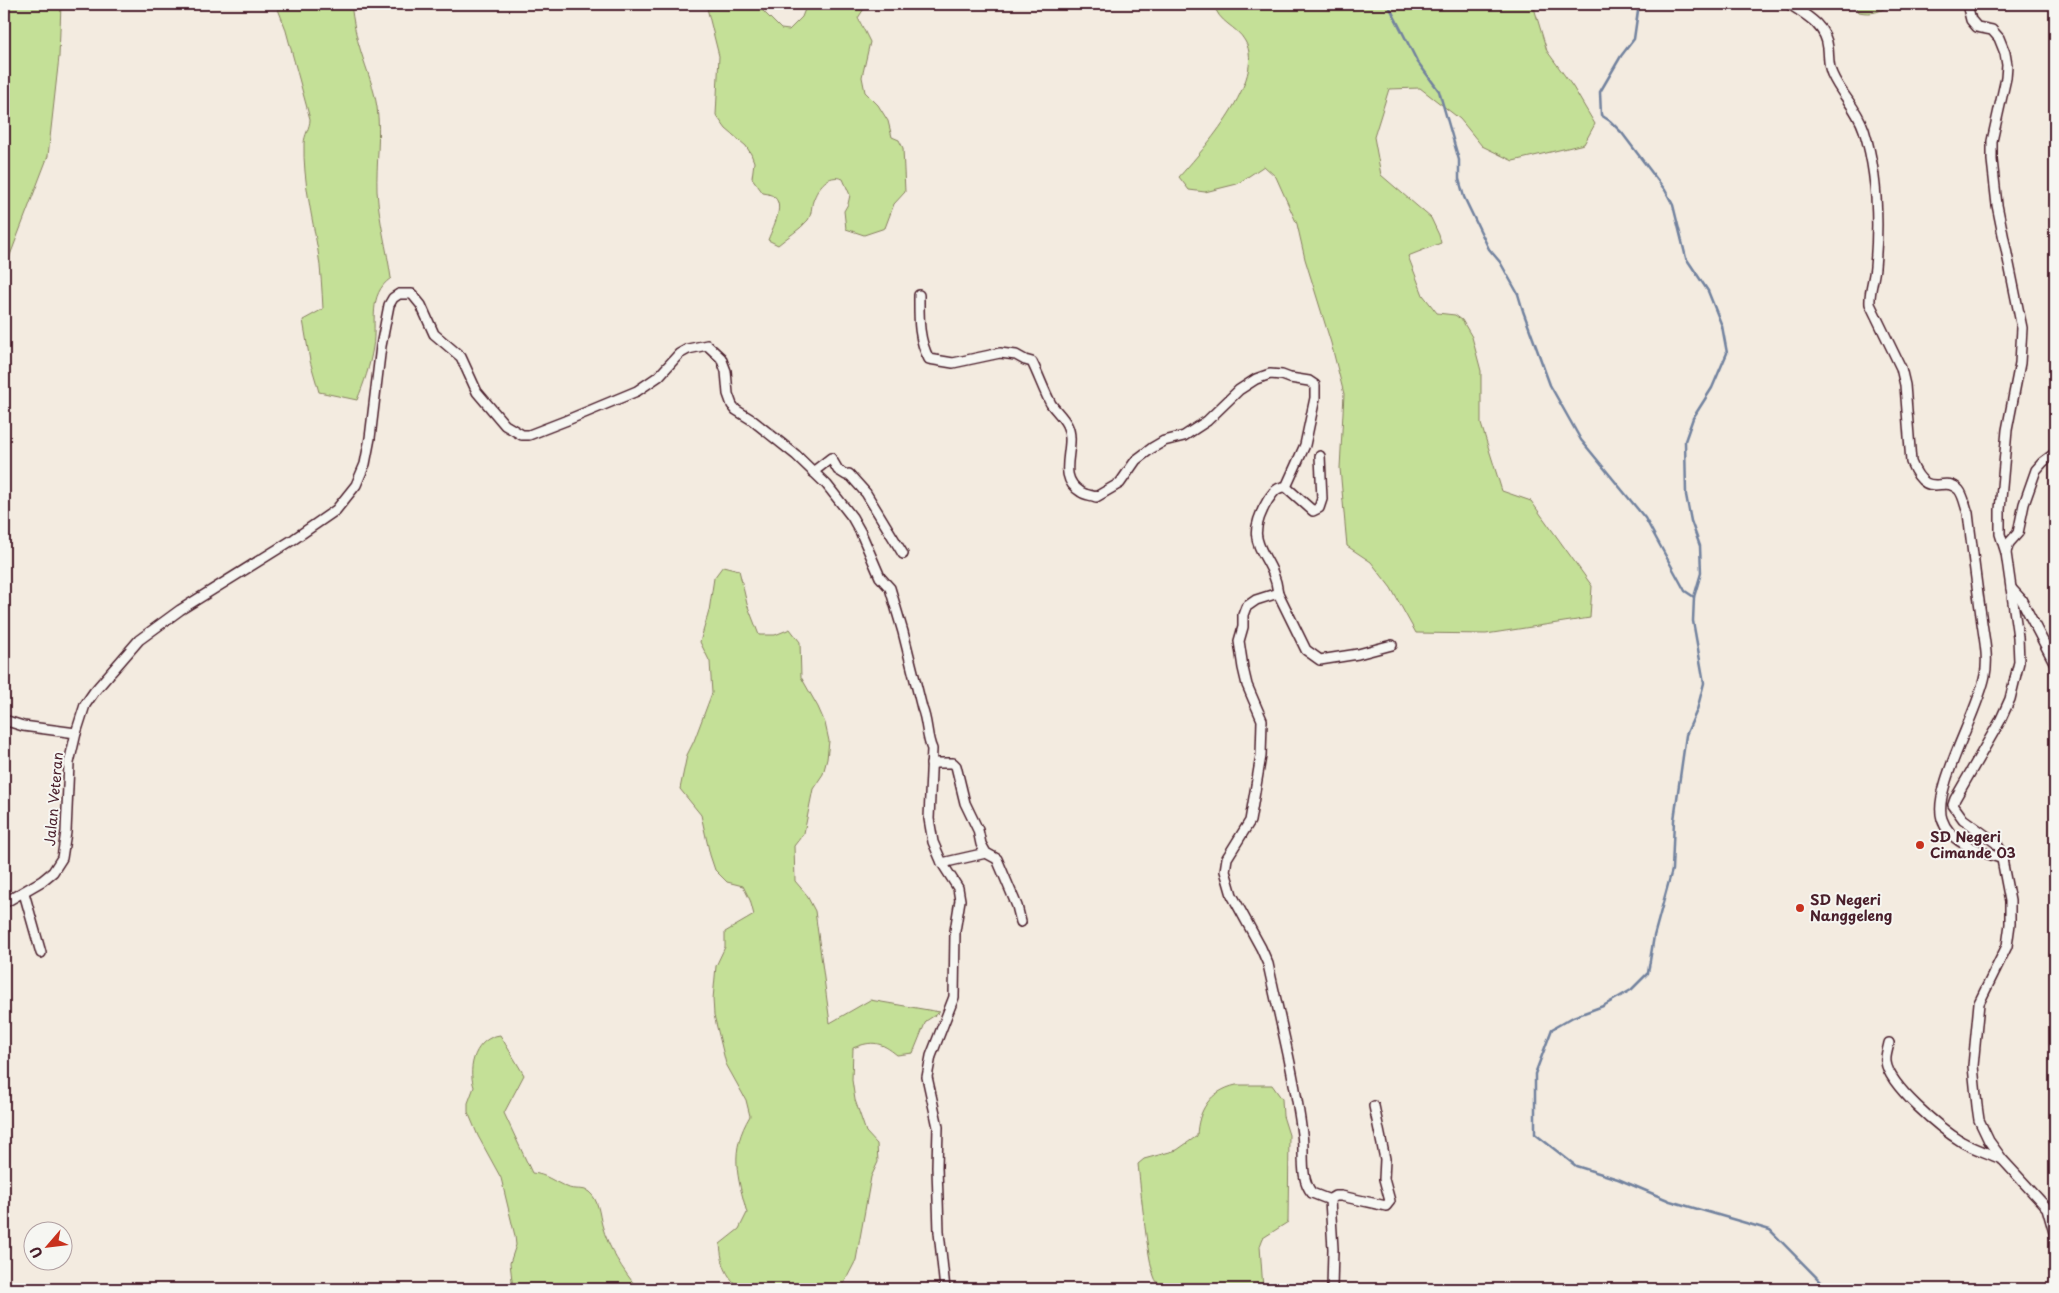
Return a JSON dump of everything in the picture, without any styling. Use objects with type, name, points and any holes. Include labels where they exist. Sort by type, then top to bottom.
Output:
[{"type":"street","points":[[1789,4],[1810,17],[1823,32],[1828,46],[1830,71],[1836,84],[1857,112],[1864,131],[1876,186],[1878,216],[1875,268],[1869,295],[1870,304],[1901,368],[1905,384],[1912,462],[1921,480],[1929,486],[1949,486],[1958,489],[1963,496],[1968,513],[1984,639],[1986,674],[1969,726],[1956,753],[1946,782],[1940,802],[1941,818],[1953,836],[1965,844],[2003,859]]},
{"type":"street","points":[[1970,6],[1971,20],[1978,27],[1992,30],[1999,38],[2007,65],[2006,78],[1992,141],[1992,160],[1997,205],[2022,328],[2022,348],[2006,430],[2000,510],[2000,534],[2006,553],[2018,637],[2019,662],[2012,690],[2000,721],[1954,799],[1953,805],[1963,819],[2000,849],[2010,901],[2007,946],[1979,1003],[1973,1066],[1979,1120],[2002,1159],[2047,1208],[2055,1236]]},
{"type":"street","name":"Jalan Veteran","points":[[4,903],[24,893],[54,872],[62,858],[66,832],[69,763],[76,733],[87,701],[139,640],[180,610],[294,539],[336,510],[356,486],[365,464],[370,438],[386,317],[393,298],[400,294],[406,292],[412,294],[421,304],[434,334],[461,357],[477,392],[505,424],[522,435],[529,435],[638,391],[660,376],[678,354],[688,349],[707,346],[721,358],[726,371],[728,394],[736,410],[779,440],[813,472]]},
{"type":"street","points":[[919,295],[918,319],[922,342],[929,359],[953,363],[1000,353],[1032,362],[1050,401],[1070,432],[1071,441],[1066,466],[1075,488],[1082,493],[1096,496],[1120,483],[1136,460],[1152,448],[1184,436],[1207,421],[1239,390],[1256,379],[1270,374],[1309,381],[1315,386],[1309,430],[1298,464],[1286,487]]},
{"type":"street","points":[[2006,553],[2009,543],[2018,533],[2024,504],[2036,470],[2055,453]]},
{"type":"street","points":[[1320,456],[1322,499],[1319,508],[1313,511],[1286,487],[1280,487],[1273,492],[1258,522],[1255,535],[1261,552],[1272,568],[1278,593],[1306,650],[1320,660],[1358,654],[1392,645]]},
{"type":"street","points":[[903,554],[866,493],[849,474],[846,475],[838,470],[831,458],[813,472],[827,485],[852,517],[880,577],[890,588],[926,718],[928,740],[932,749],[930,829],[942,863],[958,888],[960,900],[955,931],[954,997],[931,1056],[927,1077],[938,1126],[939,1232],[945,1289]]},
{"type":"street","points":[[2011,588],[2021,600],[2055,664]]},
{"type":"street","points":[[1278,593],[1256,600],[1246,607],[1243,615],[1243,627],[1239,641],[1247,685],[1262,720],[1261,756],[1250,822],[1227,858],[1225,871],[1232,895],[1268,964],[1295,1088],[1303,1135],[1305,1180],[1312,1193],[1330,1199],[1335,1196],[1341,1196],[1386,1206],[1390,1201],[1384,1179],[1385,1159],[1374,1106]]},
{"type":"street","points":[[4,720],[23,726],[76,733]]},
{"type":"street","points":[[931,764],[953,763],[956,766],[967,808],[978,830],[981,844],[986,853],[997,859],[1017,906],[1021,922]]},
{"type":"street","points":[[942,863],[986,853]]},
{"type":"street","points":[[24,893],[41,953]]},
{"type":"street","points":[[1889,1043],[1886,1061],[1889,1072],[1895,1083],[1920,1109],[1964,1143],[2002,1159]]},
{"type":"street","points":[[1330,1199],[1333,1249],[1332,1289]]},
{"type":"green space","points":[[4,4],[61,4],[59,57],[48,156],[4,271]]},
{"type":"green space","points":[[276,4],[351,4],[358,40],[376,100],[379,128],[377,191],[379,213],[391,278],[384,285],[376,301],[372,354],[357,400],[319,392],[310,361],[303,320],[323,309],[319,258],[308,198],[304,157],[304,141],[310,119],[285,27]]},
{"type":"green space","points":[[706,4],[756,4],[781,29],[789,30],[802,17],[807,4],[867,4],[858,18],[870,42],[862,77],[865,92],[878,105],[888,121],[892,137],[899,140],[903,148],[905,192],[894,204],[885,228],[864,235],[846,229],[844,211],[850,195],[843,179],[833,178],[824,182],[821,186],[813,201],[811,213],[805,224],[778,245],[768,240],[778,212],[778,205],[776,199],[771,195],[763,193],[752,178],[754,162],[746,146],[726,129],[716,115],[719,56]]},
{"type":"green space","points":[[1214,4],[1534,4],[1547,51],[1573,87],[1595,124],[1584,144],[1513,161],[1482,146],[1460,119],[1420,88],[1389,89],[1374,137],[1381,175],[1431,218],[1439,235],[1441,243],[1408,256],[1423,295],[1437,313],[1455,315],[1462,320],[1472,337],[1481,371],[1481,424],[1502,491],[1531,501],[1592,586],[1590,618],[1486,634],[1416,633],[1391,588],[1371,562],[1347,546],[1340,468],[1344,394],[1331,343],[1305,259],[1297,224],[1276,177],[1264,166],[1237,184],[1205,192],[1189,190],[1179,177],[1203,150],[1229,113],[1240,94],[1247,74],[1249,57],[1245,41],[1242,36],[1219,16]]},
{"type":"green space","points":[[1853,4],[1893,4],[1869,13],[1859,12]]},
{"type":"green space","points":[[723,566],[739,570],[747,604],[759,635],[775,635],[790,629],[800,642],[801,677],[825,723],[829,741],[827,759],[823,774],[813,789],[804,833],[794,846],[795,881],[806,894],[815,911],[830,1023],[870,1000],[940,1012],[926,1021],[913,1053],[897,1055],[886,1047],[871,1043],[853,1048],[852,1080],[855,1100],[866,1132],[877,1144],[878,1162],[871,1177],[856,1260],[841,1289],[740,1289],[725,1269],[722,1258],[720,1244],[739,1229],[747,1213],[738,1175],[737,1152],[743,1129],[750,1116],[746,1100],[726,1064],[714,1015],[713,999],[716,966],[725,947],[725,932],[754,915],[750,900],[743,886],[727,882],[715,870],[701,815],[680,789],[687,755],[712,693],[710,662],[700,642],[709,611],[714,578]]},
{"type":"green space","points":[[500,1035],[524,1075],[504,1113],[532,1173],[570,1188],[587,1191],[592,1195],[597,1203],[602,1225],[612,1250],[638,1289],[513,1289],[510,1263],[516,1245],[501,1178],[478,1136],[468,1112],[468,1103],[474,1087],[472,1070],[475,1054],[485,1041]]},
{"type":"green space","points":[[1236,1085],[1272,1085],[1282,1099],[1283,1116],[1289,1135],[1288,1222],[1263,1238],[1260,1246],[1263,1289],[1190,1289],[1161,1285],[1157,1282],[1151,1262],[1138,1164],[1144,1159],[1177,1150],[1197,1136],[1200,1118],[1207,1103],[1219,1092]]},
{"type":"waterway","points":[[1388,4],[1417,61],[1439,91],[1459,160],[1459,179],[1464,197],[1489,249],[1500,262],[1518,294],[1550,385],[1581,440],[1645,518],[1685,591],[1694,597]]},
{"type":"waterway","points":[[1639,4],[1634,39],[1621,56],[1600,92],[1601,115],[1622,133],[1665,190],[1673,205],[1686,258],[1708,291],[1722,326],[1727,353],[1712,388],[1693,418],[1685,441],[1686,495],[1691,521],[1700,546],[1701,573],[1694,597],[1693,621],[1704,683],[1697,710],[1686,735],[1674,820],[1672,870],[1654,936],[1648,973],[1631,990],[1603,1006],[1573,1017],[1552,1029],[1535,1074],[1535,1134],[1576,1166],[1618,1179],[1670,1201],[1770,1230],[1828,1289]]},
{"type":"place","name":"SD Negeri Cimande 03","points":[[1920,845]]},
{"type":"place","name":"SD Negeri Nanggeleng","points":[[1800,908]]}]
